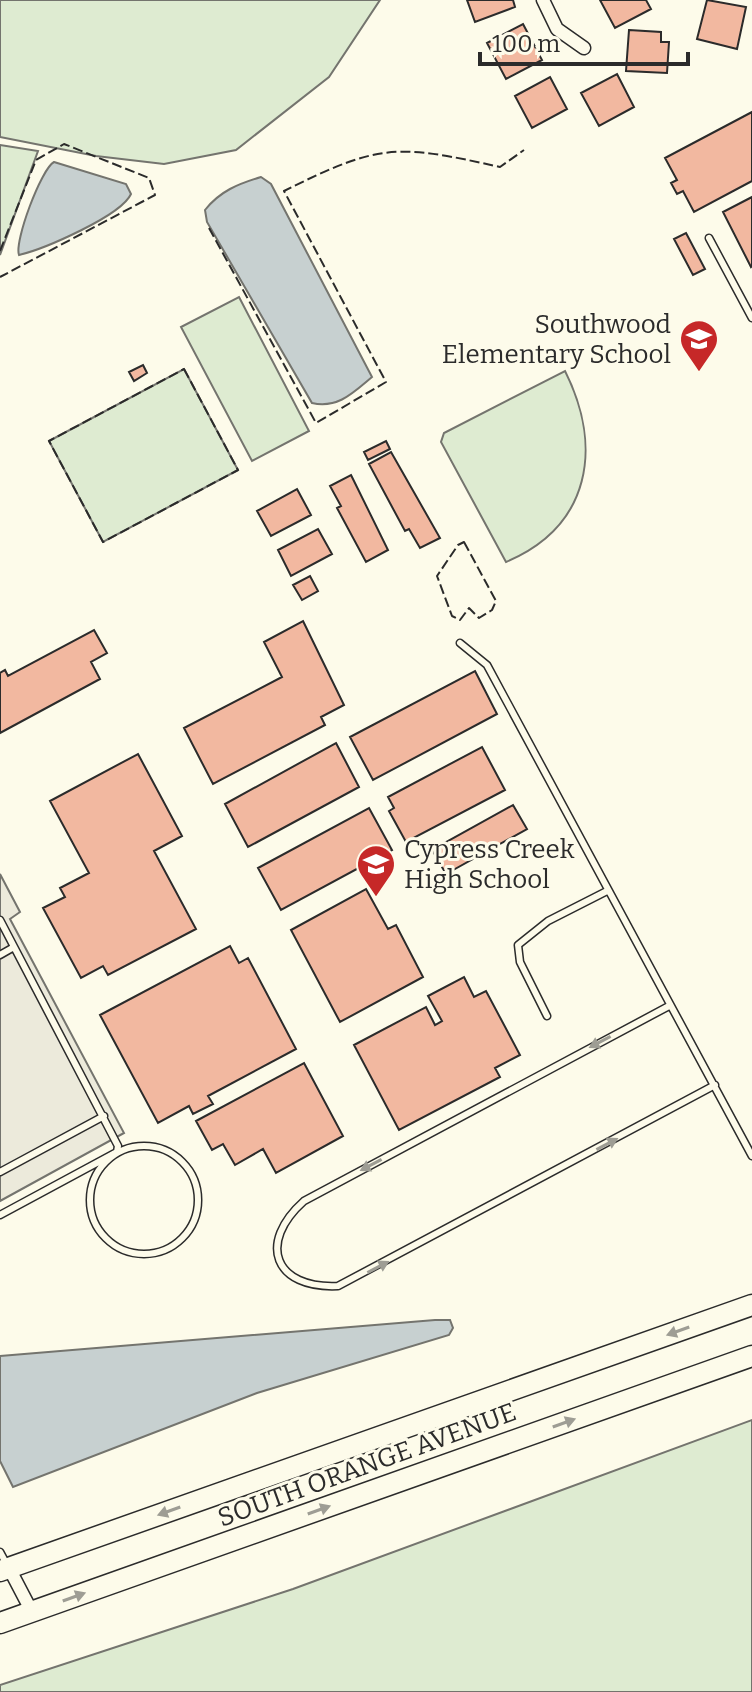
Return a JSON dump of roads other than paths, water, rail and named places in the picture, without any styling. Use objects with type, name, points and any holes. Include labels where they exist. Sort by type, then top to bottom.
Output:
[{"type":"main road","name":"SOUTH ORANGE AVENUE","points":[[3,1564],[752,1305]]},
{"type":"main road","name":"SOUTH ORANGE AVENUE","points":[[0,1623],[752,1356]]},
{"type":"street","points":[[543,0],[557,29],[584,48]]},
{"type":"street","points":[[3,1564],[32,1612]]},
{"type":"lane","points":[[709,238],[752,318]]},
{"type":"lane","points":[[460,643],[487,665],[752,1156]]},
{"type":"lane","points":[[547,1016],[520,962],[518,945],[548,921],[607,891]]},
{"type":"lane","points":[[0,920],[116,1139],[117,1152],[95,1174],[90,1189],[89,1208],[95,1225],[114,1245],[139,1255],[158,1253],[175,1246],[188,1233],[196,1216],[198,1198],[188,1168],[177,1157],[148,1146],[117,1152],[0,1215]]},
{"type":"lane","points":[[0,955],[14,947]]},
{"type":"lane","points":[[669,1006],[304,1201],[286,1217],[276,1238],[280,1262],[294,1281],[315,1287],[338,1286],[715,1085]]},
{"type":"lane","points":[[0,1172],[104,1116]]},
{"type":"place","name":"Southwood Elementary School","points":[[699,373]]},
{"type":"place","name":"Cypress Creek High School","points":[[376,898]]}]
